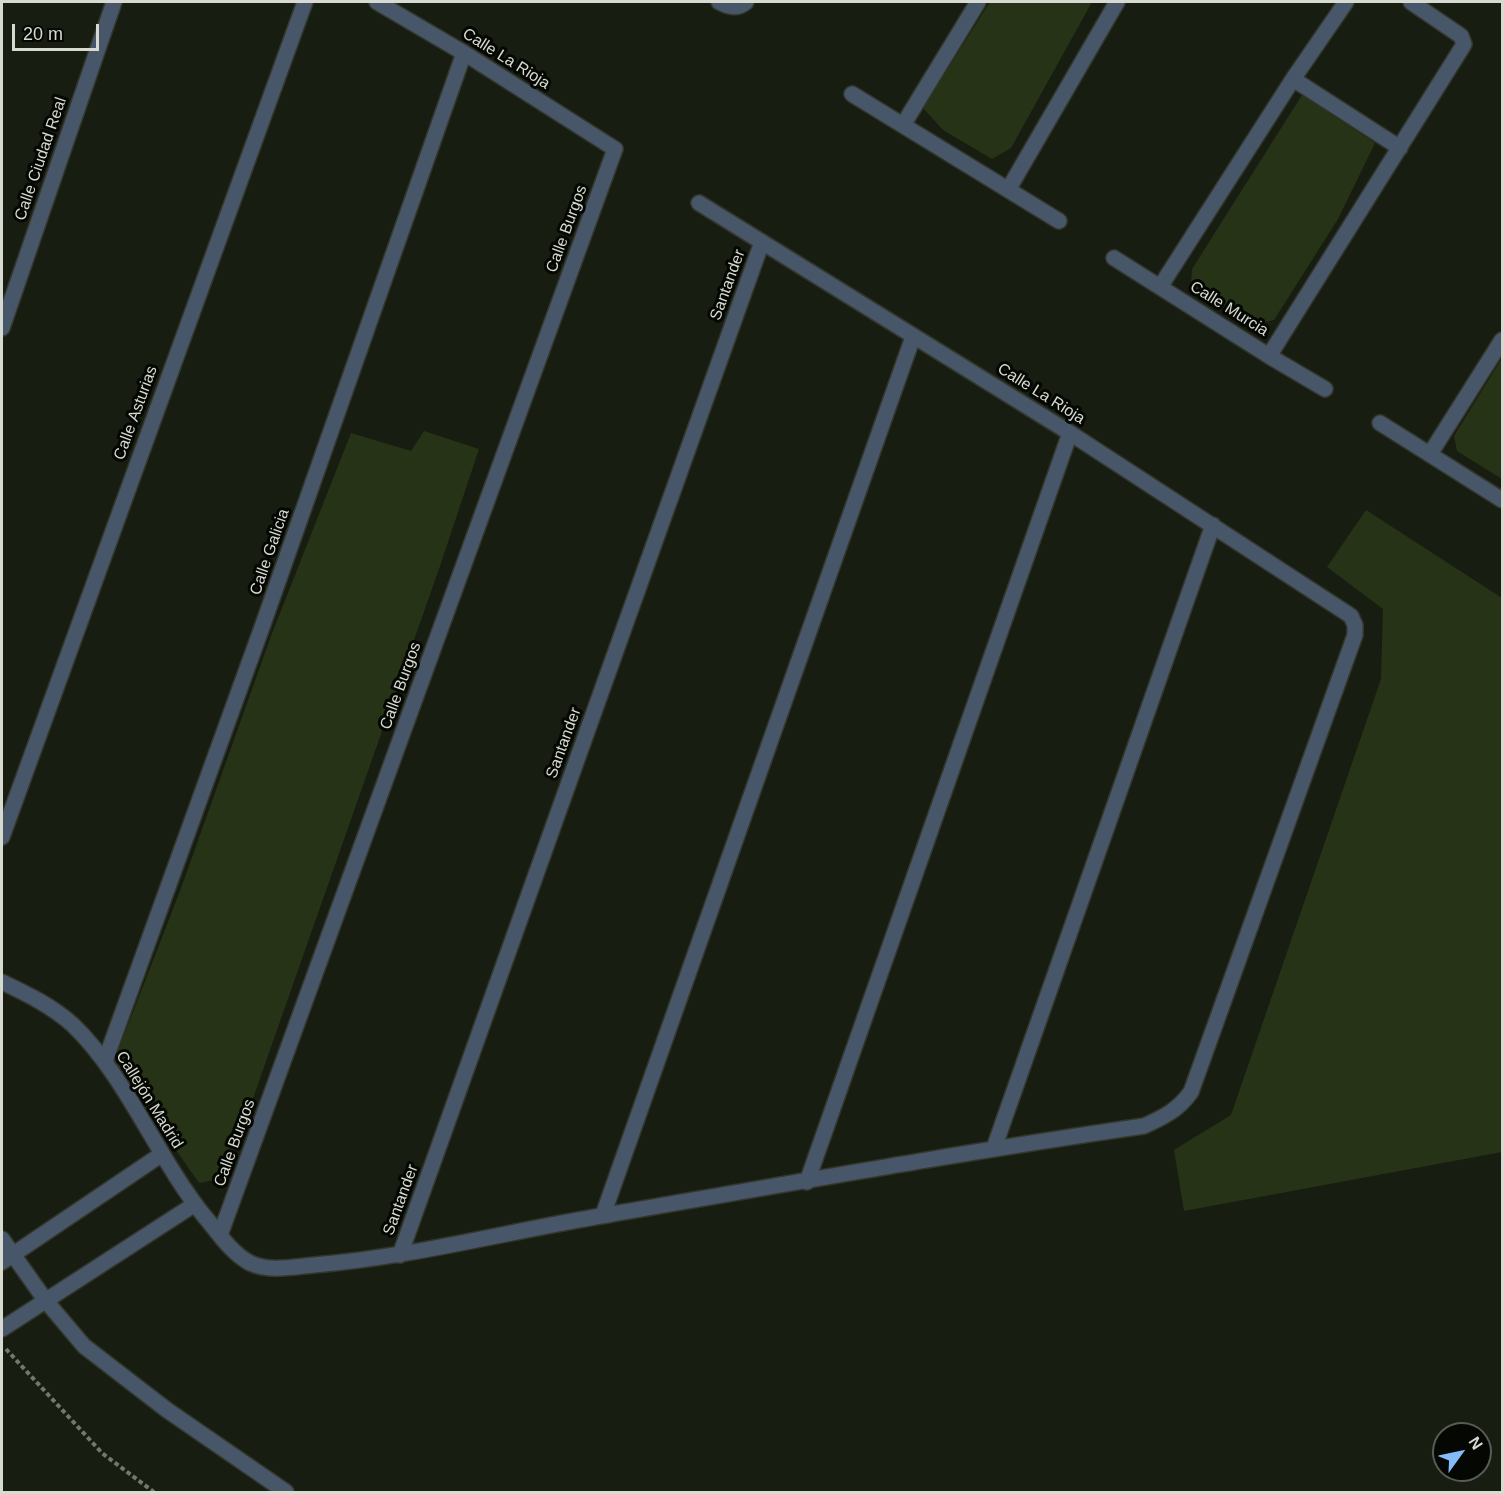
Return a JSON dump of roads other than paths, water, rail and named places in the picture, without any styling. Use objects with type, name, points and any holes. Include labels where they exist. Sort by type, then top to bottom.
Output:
[{"type":"street","name":"Calle Ciudad Real","points":[[2,328],[114,2]]},
{"type":"street","name":"Calle Asturias","points":[[2,837],[305,2]]},
{"type":"street","name":"Calle La Rioja","points":[[377,2],[464,53],[615,149]]},
{"type":"street","points":[[719,2],[731,7],[746,2]]},
{"type":"street","points":[[903,125],[978,2]]},
{"type":"street","points":[[1008,190],[1117,2]]},
{"type":"street","points":[[1160,287],[1293,79],[1346,2]]},
{"type":"street","points":[[1269,357],[1464,44],[1461,36],[1416,3]]},
{"type":"street","name":"Calle Galicia","points":[[105,1061],[265,619],[464,53]]},
{"type":"street","points":[[1293,79],[1400,148]]},
{"type":"street","points":[[852,94],[1059,221]]},
{"type":"street","name":"Calle Burgos","points":[[220,1235],[615,149]]},
{"type":"street","name":"Calle La Rioja","points":[[699,203],[1070,433],[1343,609],[1351,616],[1355,625]]},
{"type":"street","name":"Santander","points":[[400,1255],[762,242]]},
{"type":"street","name":"Calle Murcia","points":[[1114,258],[1269,357],[1325,389]]},
{"type":"street","points":[[603,1215],[913,337]]},
{"type":"street","points":[[1430,454],[1503,340]]},
{"type":"street","points":[[1380,423],[1503,500]]},
{"type":"street","points":[[807,1182],[1070,433]]},
{"type":"street","points":[[994,1148],[1213,525]]},
{"type":"street","name":"Callejón Madrid","points":[[2,982],[51,1007],[73,1025],[105,1061],[195,1204],[220,1235],[236,1253],[251,1263],[273,1268],[356,1262],[400,1255],[603,1215],[807,1182],[994,1148],[1144,1126],[1167,1116],[1181,1105],[1191,1092],[1355,635],[1355,625]]},
{"type":"street","points":[[7,1258],[162,1154]]},
{"type":"street","points":[[2,1329],[195,1204]]},
{"type":"street","points":[[2,1239],[7,1258],[84,1346],[166,1410],[286,1492]]}]
